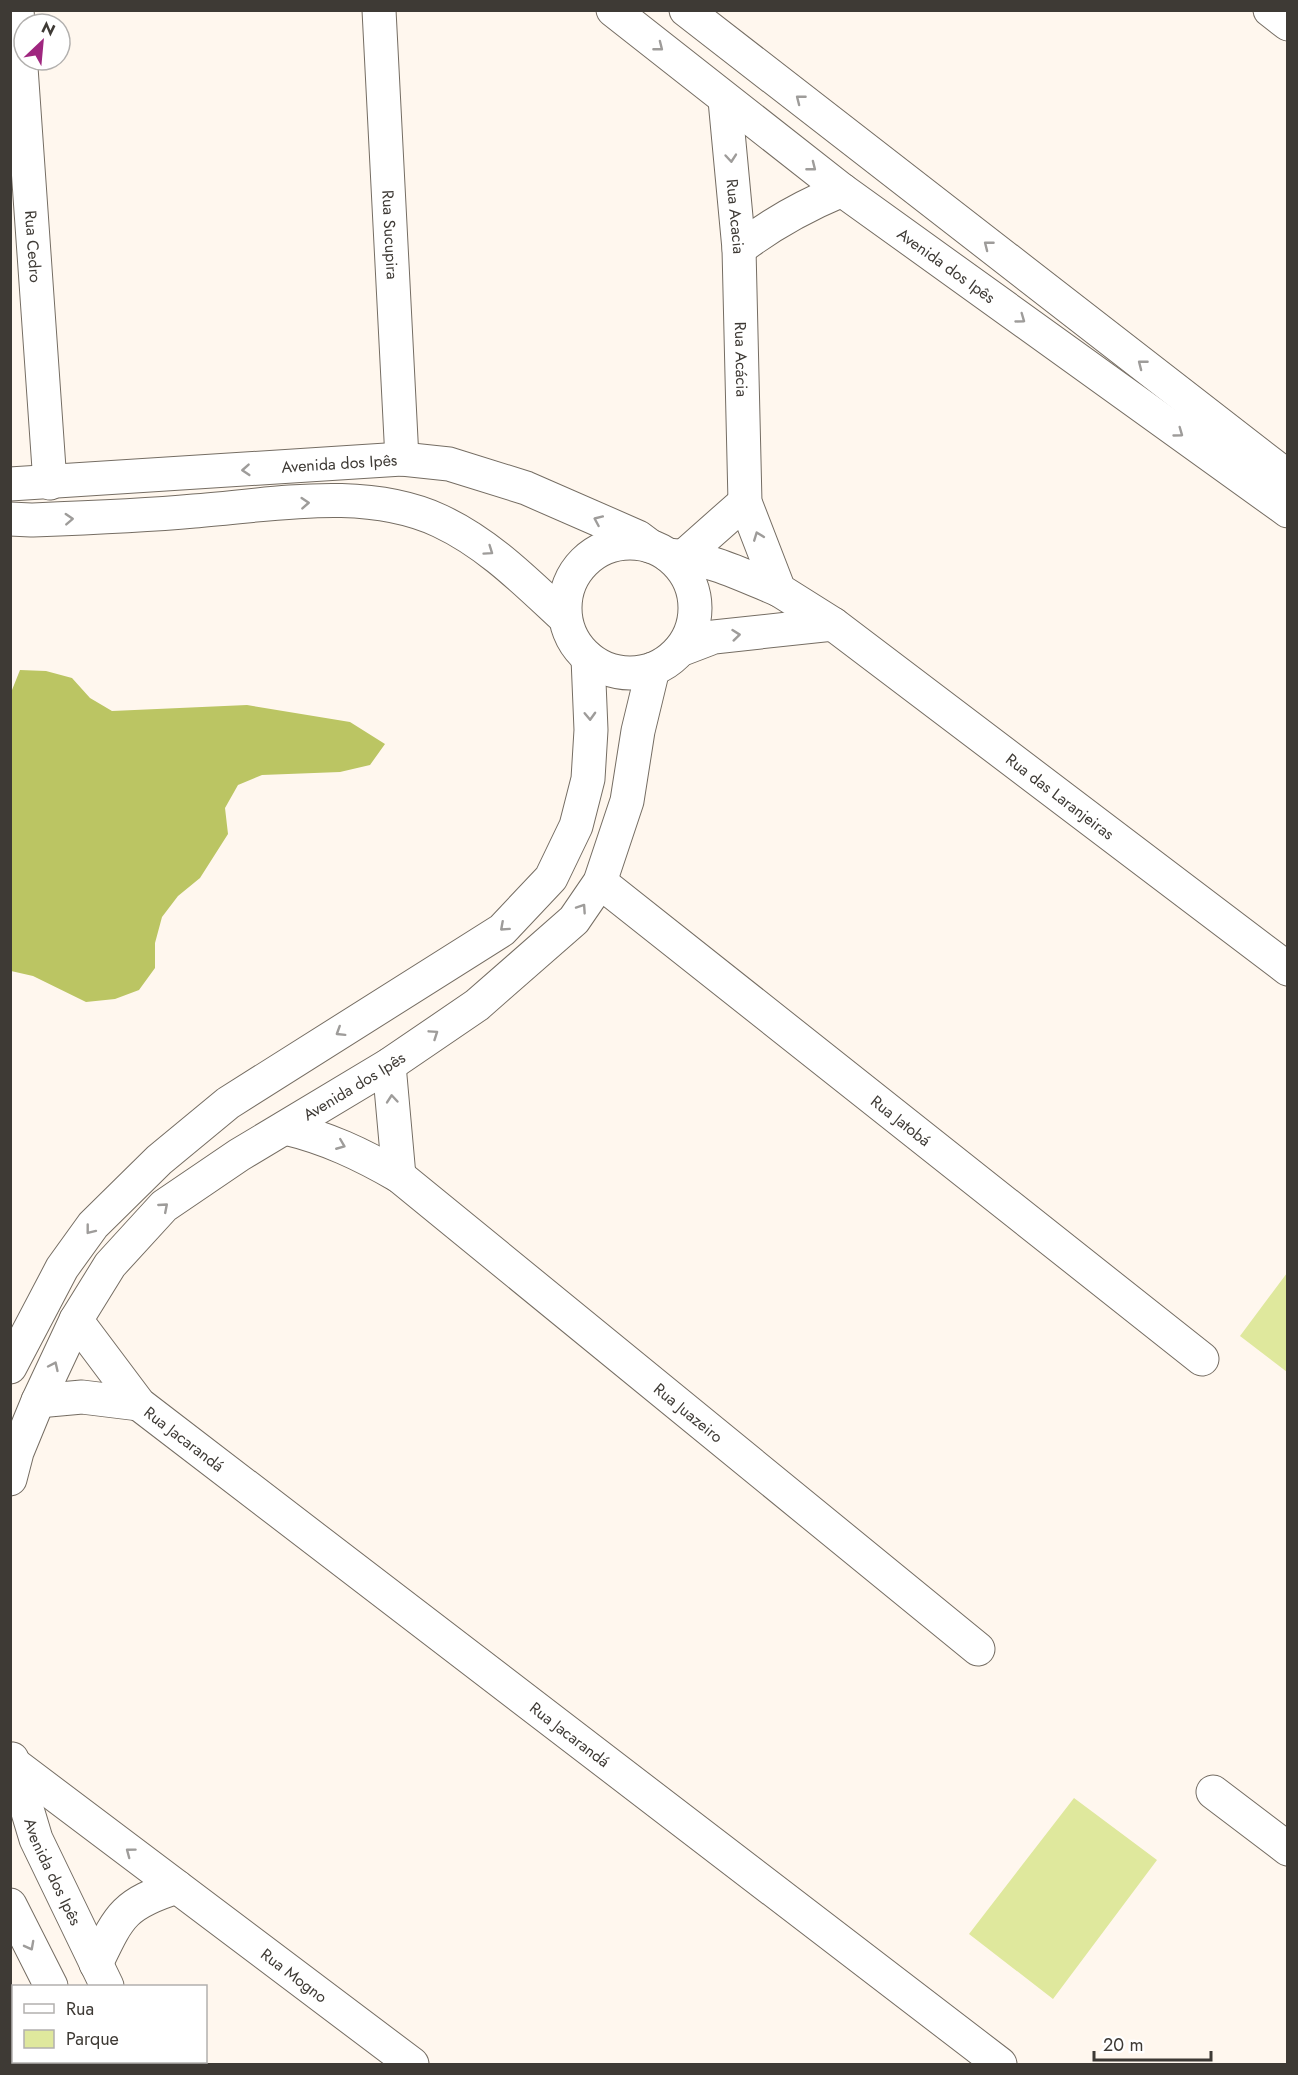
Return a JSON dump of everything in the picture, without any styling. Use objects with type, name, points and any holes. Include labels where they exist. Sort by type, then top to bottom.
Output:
[{"type":"street","name":"Rua Cedro","points":[[17,10],[50,483]]},
{"type":"street","name":"Rua Sucupira","points":[[380,10],[402,459]]},
{"type":"street","name":"Avenida dos Ipês","points":[[613,10],[842,190],[1287,511]]},
{"type":"street","points":[[686,10],[1287,477]]},
{"type":"street","points":[[1270,10],[1287,24]]},
{"type":"street","name":"Rua Acacia","points":[[725,100],[739,249]]},
{"type":"street","name":"Rua Acacia","points":[[739,249],[768,225],[791,212],[842,190]]},
{"type":"street","name":"Rua Acácia","points":[[739,249],[746,467],[745,502]]},
{"type":"street","name":"Avenida dos Ipês","points":[[10,484],[402,459],[449,464],[526,488],[667,552]]},
{"type":"street","points":[[10,519],[154,514],[322,502],[383,503],[440,521],[492,552],[566,618]]},
{"type":"street","points":[[667,552],[745,502],[779,590]]},
{"type":"street","points":[[680,650],[693,627],[695,600],[686,574],[667,552],[628,543],[606,547],[588,558],[573,575],[566,596],[566,618],[573,640],[588,658],[608,669],[630,673],[653,669],[680,650],[714,637],[833,624]]},
{"type":"street","name":"Rua das Laranjeiras","points":[[667,552],[724,567],[779,590],[833,624],[1287,969]]},
{"type":"street","points":[[10,1367],[62,1268],[93,1225],[159,1160],[228,1103],[502,930],[551,878],[576,826],[588,779],[591,730],[588,658]]},
{"type":"street","name":"Avenida dos Ipês","points":[[10,1479],[17,1452],[38,1401],[76,1320],[110,1265],[164,1206],[239,1155],[389,1065],[486,997],[574,920],[600,882],[627,801],[638,731],[653,669]]},
{"type":"street","name":"Rua Jatobá","points":[[600,882],[1202,1359]]},
{"type":"street","points":[[389,1065],[399,1176]]},
{"type":"street","name":"Rua Juazeiro","points":[[285,1128],[321,1137],[350,1149],[399,1176],[978,1649]]},
{"type":"street","name":"Rua Jacarandá","points":[[76,1320],[139,1404],[1000,2064]]},
{"type":"street","name":"Rua Jacarandá","points":[[38,1401],[82,1397],[139,1404]]},
{"type":"street","name":"Avenida dos Ipês","points":[[12,1758],[36,1839],[101,1975]]},
{"type":"street","name":"Rua Mogno","points":[[12,1758],[177,1887],[412,2064]]},
{"type":"street","points":[[1213,1792],[1287,1849]]},
{"type":"street","points":[[101,1975],[117,1921],[144,1898],[177,1887]]},
{"type":"street","points":[[10,1905],[50,1985]]},
{"type":"green space","points":[[20,670],[46,671],[72,678],[90,698],[112,711],[247,705],[350,722],[385,744],[370,765],[340,772],[262,775],[238,785],[225,808],[228,834],[200,878],[178,896],[162,917],[155,943],[155,968],[139,990],[115,999],[86,1002],[33,976],[11,971],[10,695]]},
{"type":"green space","points":[[1287,1273],[1287,1372],[1240,1336]]},
{"type":"green space","points":[[1074,1798],[1157,1860],[1053,1999],[969,1934]]}]
